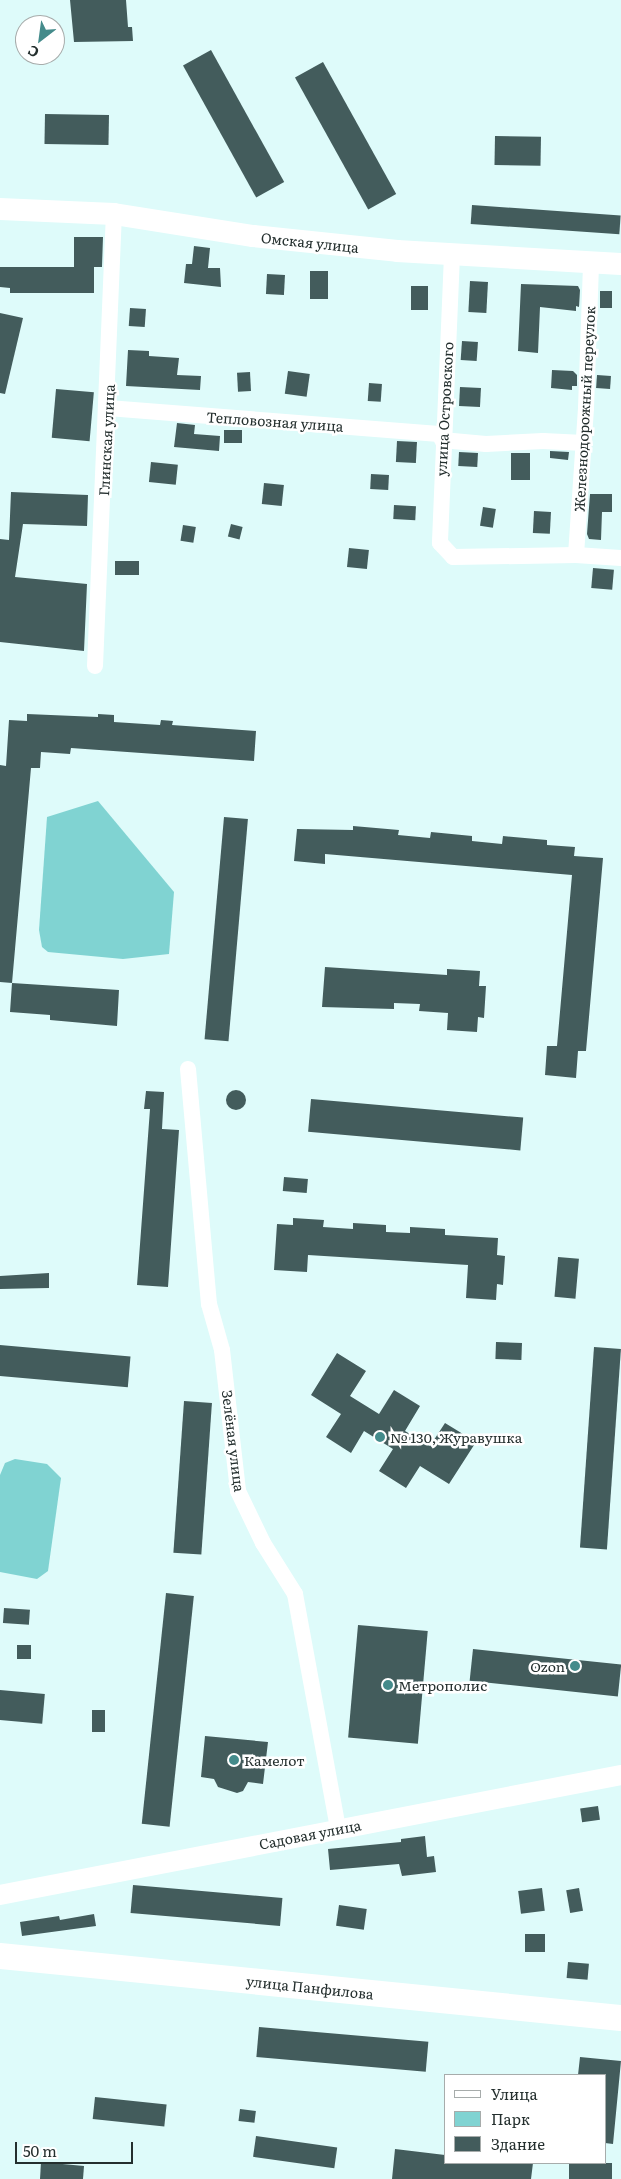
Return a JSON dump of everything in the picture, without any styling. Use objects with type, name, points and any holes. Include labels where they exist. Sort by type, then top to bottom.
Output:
[{"type":"main road","name":"Омская улица","points":[[0,208],[114,214],[253,236],[452,255],[621,264]]},
{"type":"main road","name":"улица Панфилова","points":[[0,1956],[621,2018]]},
{"type":"street","name":"Глинская улица","points":[[95,666],[108,408],[114,214]]},
{"type":"street","name":"улица Островского","points":[[452,255],[438,538],[443,549],[453,557],[576,555]]},
{"type":"street","name":"Железнодорожный переулок","points":[[576,555],[584,443],[591,262]]},
{"type":"street","name":"Тепловозная улица","points":[[108,408],[442,437],[486,444],[543,441],[584,443]]},
{"type":"street","points":[[576,555],[621,558]]},
{"type":"street","name":"Зелёная улица","points":[[188,1069],[197,1197],[209,1304],[222,1350],[238,1491],[263,1543],[295,1594],[338,1828]]},
{"type":"street","name":"Садовая улица","points":[[0,1895],[338,1828],[621,1775]]},
{"type":"green space","points":[[98,801],[174,892],[169,954],[123,959],[48,952],[42,947],[39,930],[47,817]]},
{"type":"green space","points":[[15,1459],[47,1464],[61,1478],[48,1571],[37,1579],[0,1572],[0,1475],[5,1463]]},
{"type":"building","points":[[70,0],[126,0],[128,27],[132,27],[133,41],[74,42]]},
{"type":"building","points":[[211,50],[284,182],[256,198],[183,66]]},
{"type":"building","points":[[323,62],[396,194],[368,210],[295,78]]},
{"type":"building","points":[[45,114],[109,115],[108,145],[44,144]]},
{"type":"building","points":[[495,136],[541,137],[540,166],[494,165]]},
{"type":"building","points":[[472,205],[621,215],[619,234],[471,224]]},
{"type":"building","points":[[74,237],[103,237],[102,267],[94,267],[94,293],[10,293],[10,288],[0,287],[0,267],[74,267]]},
{"type":"building","points":[[194,246],[210,248],[208,268],[220,268],[221,287],[184,283],[186,264],[192,264]]},
{"type":"building","points":[[310,271],[328,271],[328,299],[310,299]]},
{"type":"building","points":[[267,274],[285,275],[284,295],[266,294]]},
{"type":"building","points":[[470,281],[488,282],[486,313],[468,312]]},
{"type":"building","points":[[521,284],[578,286],[580,290],[579,307],[576,306],[576,311],[540,307],[538,353],[518,351]]},
{"type":"building","points":[[411,286],[428,286],[428,310],[411,310]]},
{"type":"building","points":[[600,291],[612,291],[612,308],[600,308]]},
{"type":"building","points":[[130,308],[146,309],[145,327],[129,326]]},
{"type":"building","points":[[0,313],[23,318],[5,394],[0,393]]},
{"type":"building","points":[[462,341],[478,342],[477,361],[461,360]]},
{"type":"building","points":[[128,350],[149,351],[149,356],[179,358],[177,375],[201,376],[200,390],[126,386]]},
{"type":"building","points":[[552,370],[573,371],[577,375],[577,386],[572,386],[572,390],[551,388]]},
{"type":"building","points":[[288,371],[310,374],[307,397],[285,394]]},
{"type":"building","points":[[250,372],[251,391],[238,392],[237,373]]},
{"type":"building","points":[[597,375],[611,376],[610,389],[596,388]]},
{"type":"building","points":[[369,383],[382,384],[381,402],[368,401]]},
{"type":"building","points":[[460,387],[481,388],[480,407],[459,406]]},
{"type":"building","points":[[56,389],[94,392],[90,441],[52,438]]},
{"type":"building","points":[[177,423],[195,425],[194,434],[220,436],[219,451],[174,447]]},
{"type":"building","points":[[224,430],[242,430],[242,443],[224,443]]},
{"type":"building","points":[[397,441],[417,442],[416,463],[396,462]]},
{"type":"building","points":[[550,451],[569,452],[568,460],[550,458]]},
{"type":"building","points":[[459,452],[478,453],[477,467],[458,466]]},
{"type":"building","points":[[511,453],[530,453],[530,480],[511,480]]},
{"type":"building","points":[[151,462],[178,465],[176,485],[149,482]]},
{"type":"building","points":[[371,474],[389,475],[388,490],[370,489]]},
{"type":"building","points":[[264,483],[284,485],[282,506],[262,504]]},
{"type":"building","points":[[11,492],[88,495],[87,526],[23,524],[15,577],[87,584],[84,651],[0,642],[0,539],[9,540]]},
{"type":"building","points":[[590,494],[612,494],[612,512],[602,512],[601,540],[589,539],[587,534]]},
{"type":"building","points":[[394,505],[416,506],[415,520],[393,519]]},
{"type":"building","points":[[483,507],[496,509],[493,528],[480,526]]},
{"type":"building","points":[[534,511],[551,512],[550,534],[533,533]]},
{"type":"building","points":[[231,524],[243,527],[239,540],[228,537]]},
{"type":"building","points":[[183,525],[196,527],[193,543],[180,541]]},
{"type":"building","points":[[349,548],[369,550],[367,569],[347,567]]},
{"type":"building","points":[[115,561],[139,561],[139,575],[115,575]]},
{"type":"building","points":[[593,568],[614,570],[612,590],[591,588]]},
{"type":"building","points":[[27,714],[98,717],[98,714],[114,715],[114,722],[160,725],[161,720],[173,721],[172,725],[256,731],[254,761],[71,748],[70,754],[41,752],[40,768],[31,768],[12,983],[0,982],[0,765],[6,766],[9,720],[27,721]]},
{"type":"building","points":[[224,817],[248,819],[228,1041],[205,1039]]},
{"type":"building","points":[[353,826],[399,830],[398,835],[430,838],[431,832],[472,836],[472,841],[502,844],[503,836],[547,840],[547,845],[575,847],[574,856],[603,858],[586,1051],[578,1051],[576,1078],[545,1075],[547,1046],[557,1046],[572,875],[325,854],[325,864],[294,861],[297,829],[353,830]]},
{"type":"building","points":[[325,967],[447,975],[447,969],[480,971],[479,986],[486,986],[484,1018],[478,1017],[477,1032],[447,1030],[448,1013],[419,1011],[420,1004],[394,1003],[394,1009],[322,1007]]},
{"type":"building","points":[[12,983],[119,990],[117,1026],[50,1020],[50,1015],[10,1012]]},
{"type":"building","points":[[232,1090],[240,1090],[246,1096],[246,1104],[240,1110],[232,1110],[226,1104],[226,1096]]},
{"type":"building","points":[[146,1091],[164,1092],[162,1129],[179,1130],[168,1287],[137,1285],[150,1109],[144,1109]]},
{"type":"building","points":[[311,1099],[523,1118],[520,1150],[308,1132]]},
{"type":"building","points":[[284,1177],[308,1179],[307,1193],[283,1191]]},
{"type":"building","points":[[293,1218],[324,1220],[323,1227],[353,1229],[353,1223],[386,1225],[386,1232],[410,1233],[410,1227],[445,1229],[445,1235],[498,1238],[497,1255],[505,1256],[503,1285],[497,1284],[496,1300],[466,1298],[468,1265],[308,1255],[307,1272],[274,1270],[277,1224],[293,1225]]},
{"type":"building","points":[[558,1257],[579,1259],[575,1299],[555,1297]]},
{"type":"building","points":[[49,1273],[49,1288],[0,1289],[0,1276]]},
{"type":"building","points":[[496,1342],[522,1343],[521,1360],[495,1359]]},
{"type":"building","points":[[0,1345],[131,1356],[128,1387],[0,1376]]},
{"type":"building","points":[[594,1347],[621,1349],[607,1549],[580,1548]]},
{"type":"building","points":[[337,1353],[366,1371],[350,1396],[379,1414],[394,1390],[420,1406],[405,1431],[430,1446],[445,1423],[476,1442],[449,1484],[420,1466],[406,1488],[379,1471],[393,1449],[364,1431],[351,1453],[326,1437],[341,1414],[311,1395]]},
{"type":"building","points":[[184,1401],[212,1403],[201,1555],[173,1553]]},
{"type":"building","points":[[166,1593],[194,1596],[170,1827],[142,1824]]},
{"type":"building","points":[[4,1608],[30,1610],[29,1625],[3,1623]]},
{"type":"building","name":"Метрополис","points":[[358,1625],[428,1631],[418,1744],[348,1738]]},
{"type":"building","points":[[17,1645],[31,1645],[31,1659],[17,1659]]},
{"type":"building","points":[[473,1649],[621,1665],[618,1696],[470,1681]]},
{"type":"building","points":[[0,1690],[45,1694],[42,1724],[0,1720]]},
{"type":"building","points":[[92,1710],[105,1710],[105,1732],[92,1732]]},
{"type":"building","name":"Камелот","points":[[205,1736],[268,1742],[263,1784],[248,1782],[243,1791],[237,1793],[218,1787],[214,1779],[201,1777]]},
{"type":"building","points":[[598,1806],[600,1820],[582,1822],[580,1809]]},
{"type":"building","points":[[425,1836],[427,1857],[434,1856],[436,1872],[402,1876],[399,1864],[330,1870],[328,1849],[401,1842],[401,1839]]},
{"type":"building","points":[[133,1885],[282,1898],[280,1926],[131,1913]]},
{"type":"building","points":[[542,1888],[545,1911],[521,1914],[518,1891]]},
{"type":"building","points":[[579,1888],[583,1911],[570,1913],[566,1890]]},
{"type":"building","points":[[339,1905],[367,1909],[364,1930],[336,1926]]},
{"type":"building","points":[[94,1914],[96,1926],[22,1936],[20,1922],[59,1916],[60,1920]]},
{"type":"building","points":[[525,1934],[545,1934],[545,1952],[525,1952]]},
{"type":"building","points":[[568,1962],[589,1964],[588,1980],[567,1978]]},
{"type":"building","points":[[259,2027],[428,2042],[426,2072],[256,2057]]},
{"type":"building","points":[[580,2057],[621,2061],[613,2144],[606,2143],[606,2074],[578,2074]]},
{"type":"building","points":[[95,2097],[167,2105],[164,2126],[93,2119]]},
{"type":"building","points":[[240,2109],[256,2111],[254,2123],[239,2121]]},
{"type":"building","points":[[256,2136],[337,2147],[334,2168],[253,2157]]},
{"type":"building","points":[[395,2149],[444,2155],[444,2164],[533,2164],[531,2179],[392,2179]]},
{"type":"building","points":[[41,2162],[84,2166],[83,2179],[40,2179]]},
{"type":"building","points":[[612,2163],[612,2179],[569,2179],[569,2164]]},
{"type":"place","name":"№ 130, Журавушка","points":[[380,1437]]},
{"type":"place","name":"Ozon","points":[[575,1666]]},
{"type":"place","name":"Метрополис","points":[[388,1685]]},
{"type":"place","name":"Камелот","points":[[234,1760]]}]
